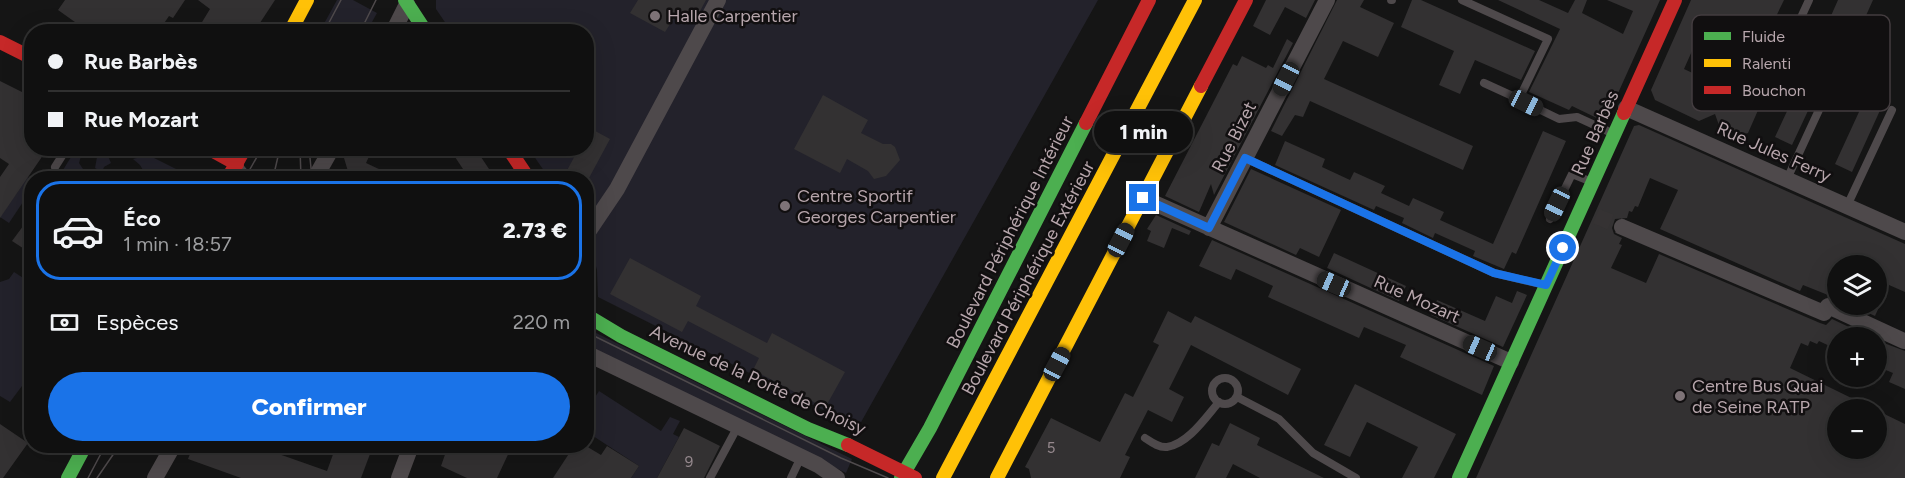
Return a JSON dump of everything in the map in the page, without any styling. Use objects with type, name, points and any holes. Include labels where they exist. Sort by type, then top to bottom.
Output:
[{"type":"main road","points":[[294,24],[307,0]]},
{"type":"main road","name":"Boulevard Périphérique Intérieur","points":[[901,478],[935,418],[1149,0]]},
{"type":"main road","name":"Boulevard Périphérique Extérieur","points":[[943,478],[1196,0]]},
{"type":"main road","points":[[997,478],[1246,0]]},
{"type":"main road","name":"Rue Barbès","points":[[1459,478],[1546,285],[1588,213],[1592,182],[1675,0]]},
{"type":"main road","points":[[407,1],[421,24]]},
{"type":"main road","points":[[0,42],[24,54]]},
{"type":"main road","points":[[216,171],[223,156]]},
{"type":"main road","points":[[229,156],[237,164]]},
{"type":"main road","points":[[232,171],[241,156]]},
{"type":"main road","points":[[513,156],[523,171]]},
{"type":"main road","name":"Avenue de la Porte de Choisy","points":[[594,320],[621,336],[816,433],[848,445],[915,478]]},
{"type":"main road","points":[[54,478],[67,453]]},
{"type":"main road","points":[[68,478],[81,453]]},
{"type":"street","points":[[594,224],[618,189],[717,0]]},
{"type":"street","name":"Rue Bizet","points":[[1209,228],[1327,0]]},
{"type":"street","points":[[397,24],[407,1]]},
{"type":"street","name":"Rue Jules Ferry","points":[[1626,108],[1905,232]]},
{"type":"street","points":[[319,171],[327,156]]},
{"type":"street","name":"Rue Mozart","points":[[1143,198],[1511,362]]},
{"type":"street","points":[[1622,227],[1824,313],[1828,306],[1904,341]]},
{"type":"street","points":[[594,357],[801,457],[835,477]]},
{"type":"street","points":[[155,478],[169,453]]},
{"type":"street","points":[[399,478],[408,453]]},
{"type":"lane","points":[[1462,0],[1548,39],[1519,99],[1484,83]]},
{"type":"lane","points":[[1802,15],[1809,0]]},
{"type":"lane","points":[[1526,103],[1559,119],[1577,117],[1614,134]]},
{"type":"lane","points":[[1846,206],[1892,110]]},
{"type":"lane","points":[[1787,179],[1818,111]]},
{"type":"lane","points":[[55,167],[62,156]]},
{"type":"lane","points":[[1245,158],[1494,273],[1546,285]]},
{"type":"lane","points":[[237,164],[243,171]]},
{"type":"lane","points":[[1550,219],[1572,174],[1592,182]]},
{"type":"lane","points":[[1219,402],[1212,390],[1221,378],[1235,382],[1236,397]]},
{"type":"lane","points":[[1219,402],[1229,403],[1236,397]]},
{"type":"lane","points":[[1236,397],[1279,419],[1313,453],[1356,478]]},
{"type":"lane","points":[[1144,438],[1161,447],[1175,444],[1201,423],[1219,402]]},
{"type":"lane","points":[[710,478],[738,426]]},
{"type":"lane","points":[[791,478],[801,457]]},
{"type":"shaded area","points":[[337,0],[353,0],[377,13],[371,24],[324,24]]},
{"type":"shaded area","name":"Centre Sportif Georges Carpentier","points":[[436,0],[1098,0],[860,424],[843,420],[598,297],[597,270],[594,259],[594,171],[544,171],[534,156],[594,156],[594,24],[446,24],[436,9]]},
{"type":"shaded area","points":[[72,156],[81,156],[79,163],[83,169],[90,171],[62,171]]},
{"type":"shaded area","points":[[95,156],[108,156],[111,163],[100,171],[95,168],[97,157]]},
{"type":"shaded area","points":[[150,156],[177,171],[144,171],[133,159]]},
{"type":"shaded area","points":[[24,183],[24,200],[9,223],[0,217]]},
{"type":"shaded area","points":[[14,272],[24,278],[24,387],[22,386],[10,402],[0,396],[0,282],[9,279]]},
{"type":"shaded area","points":[[594,332],[852,459],[846,473],[594,348]]},
{"type":"shaded area","points":[[599,391],[661,431],[670,417],[680,421],[673,434],[679,437],[657,478],[631,478],[639,466],[594,437],[594,399]]},
{"type":"building","points":[[65,0],[185,0],[173,18],[169,16],[164,24],[78,24],[58,10]]},
{"type":"building","points":[[198,0],[275,0],[259,24],[201,24],[210,9]]},
{"type":"building","name":"Halle Carpentier","points":[[638,0],[706,0],[693,24],[676,15],[665,32],[630,13]]},
{"type":"building","points":[[1266,0],[1315,0],[1306,18],[1285,7],[1270,35],[1253,26]]},
{"type":"building","points":[[1337,0],[1364,0],[1360,7],[1394,23],[1378,57],[1343,41],[1324,79],[1473,146],[1463,170],[1310,101],[1303,117],[1295,115],[1282,136],[1271,131]]},
{"type":"building","points":[[1412,0],[1421,0],[1535,51],[1521,80],[1475,60],[1460,94],[1439,85],[1454,51],[1401,27]]},
{"type":"building","points":[[1498,0],[1539,0],[1568,13],[1575,0],[1587,0],[1582,13],[1623,34],[1633,11],[1607,0],[1660,0],[1605,122],[1572,106],[1569,110],[1529,92],[1560,29]]},
{"type":"building","points":[[1691,0],[1784,0],[1777,15],[1692,15],[1692,51],[1684,69],[1692,73],[1692,111],[1758,111],[1748,133],[1735,137],[1721,131],[1715,114],[1699,121],[1655,100],[1651,90]]},
{"type":"building","points":[[1838,0],[1873,0],[1866,15],[1831,15]]},
{"type":"building","points":[[1287,39],[1293,43],[1214,195],[1211,184],[1199,212],[1165,196],[1233,64],[1237,66],[1242,56],[1266,68],[1268,65],[1273,68]]},
{"type":"building","points":[[0,81],[24,93],[24,156],[43,156],[32,171],[24,171],[24,183],[0,218],[0,177],[9,164],[0,158]]},
{"type":"building","points":[[823,95],[868,120],[861,133],[895,147],[900,160],[886,176],[874,179],[868,171],[847,159],[840,173],[794,149]]},
{"type":"building","points":[[1787,111],[1808,111],[1792,145],[1775,137]]},
{"type":"building","points":[[1859,111],[1880,111],[1852,172],[1835,164]]},
{"type":"building","points":[[1639,125],[1905,244],[1905,292],[1889,285],[1887,289],[1887,255],[1827,255],[1827,295],[1803,285],[1800,291],[1660,229],[1678,190],[1650,178],[1638,207],[1635,206],[1632,212],[1629,211],[1627,218],[1615,219],[1612,228],[1614,234],[1622,238],[1619,244],[1622,245],[1611,268],[1646,283],[1659,254],[1820,323],[1826,325],[1832,319],[1849,327],[1827,327],[1827,345],[1819,341],[1817,344],[1810,341],[1808,346],[1801,343],[1790,368],[1854,399],[1827,399],[1827,459],[1887,459],[1887,415],[1905,424],[1905,478],[1476,478],[1634,126]]},
{"type":"building","points":[[594,130],[610,139],[593,171],[567,171],[575,156],[594,156]]},
{"type":"building","points":[[1543,131],[1566,141],[1516,254],[1512,252],[1504,269],[1473,256],[1475,251],[1435,233],[1433,238],[1402,223],[1404,218],[1376,206],[1374,210],[1275,165],[1285,141],[1325,159],[1322,167],[1350,180],[1354,172],[1385,186],[1381,193],[1409,206],[1413,198],[1444,212],[1440,220],[1493,244]]},
{"type":"building","points":[[345,156],[369,156],[366,163],[383,171],[348,171]]},
{"type":"building","points":[[454,156],[480,156],[490,171],[464,171]]},
{"type":"building","points":[[1251,169],[1341,210],[1319,257],[1300,248],[1296,255],[1224,222]]},
{"type":"building","points":[[1156,215],[1191,231],[1189,235],[1172,228],[1164,248],[1147,241],[1151,231],[1147,229]]},
{"type":"building","points":[[24,225],[24,249],[12,241]]},
{"type":"building","points":[[1212,240],[1494,366],[1482,395],[1400,357],[1406,345],[1364,327],[1359,338],[1268,297],[1273,286],[1236,269],[1231,280],[1199,266]]},
{"type":"building","points":[[1334,253],[1406,286],[1399,301],[1327,268]]},
{"type":"building","points":[[630,258],[701,296],[696,306],[767,343],[772,333],[845,372],[825,408],[753,370],[759,358],[688,321],[682,332],[610,294]]},
{"type":"building","points":[[1517,291],[1527,295],[1503,347],[1431,315],[1437,300],[1485,321],[1496,296],[1512,303]]},
{"type":"building","points":[[1168,311],[1191,323],[1195,316],[1301,369],[1288,395],[1191,345],[1169,389],[1184,397],[1172,422],[1148,410],[1125,455],[1130,457],[1120,478],[1031,478],[1029,469],[1025,467],[1051,418],[1100,442],[1125,393],[1133,397],[1159,345],[1153,342]]},
{"type":"building","points":[[1887,344],[1905,351],[1905,389],[1889,382],[1893,373],[1887,371]]},
{"type":"building","points":[[1355,384],[1456,434],[1434,478],[1402,478],[1418,447],[1367,422],[1350,457],[1324,445]]},
{"type":"building","points":[[1230,423],[1260,438],[1257,445],[1324,478],[1260,478],[1233,464],[1226,478],[1195,478],[1212,443],[1219,446]]},
{"type":"building","points":[[0,424],[24,440],[24,449],[3,478],[0,478]]},
{"type":"building","points":[[684,428],[720,446],[704,478],[657,478]]},
{"type":"building","points":[[607,446],[639,466],[631,478],[553,478],[569,453],[594,453],[594,451],[601,455]]},
{"type":"building","points":[[190,453],[276,453],[327,471],[333,453],[370,453],[361,478],[241,478],[188,459]]},
{"type":"building","points":[[446,453],[509,453],[497,478],[467,478],[441,466]]},
{"type":"tunnel","points":[[1596,216],[1622,227]]},
{"type":"tram line","points":[[328,24],[341,0]]},
{"type":"tram line","points":[[364,24],[376,0]]},
{"type":"tram line","points":[[249,171],[257,156]]},
{"type":"tram line","points":[[275,171],[278,156]]},
{"type":"tram line","points":[[300,156],[301,171]]},
{"type":"tram line","points":[[310,156],[311,171]]},
{"type":"tram line","points":[[594,336],[841,458],[888,478]]},
{"type":"tram line","points":[[88,478],[101,453]]},
{"type":"tram line","points":[[97,478],[114,453]]},
{"type":"traffic: fast","points":[[405,0],[421,24]]},
{"type":"traffic: fast","points":[[1459,478],[1624,113]]},
{"type":"traffic: fast","points":[[901,478],[930,428],[1086,123]]},
{"type":"traffic: fast","points":[[594,320],[621,336],[808,429],[848,445]]},
{"type":"traffic: fast","points":[[68,478],[81,453]]},
{"type":"traffic: slow","points":[[294,24],[307,0]]},
{"type":"traffic: slow","points":[[943,478],[1195,0]]},
{"type":"traffic: slow","points":[[997,478],[1201,86]]},
{"type":"traffic: jam","points":[[1086,123],[1149,0]]},
{"type":"traffic: jam","points":[[1201,86],[1246,0]]},
{"type":"traffic: jam","points":[[1624,113],[1675,0]]},
{"type":"traffic: jam","points":[[0,42],[24,54]]},
{"type":"traffic: jam","points":[[222,156],[237,164]]},
{"type":"traffic: jam","points":[[232,171],[240,156]]},
{"type":"traffic: jam","points":[[513,156],[523,171]]},
{"type":"traffic: jam","points":[[848,445],[915,478]]},
{"type":"place","name":"Halle Carpentier","points":[[655,16]]},
{"type":"place","name":"Centre Sportif Georges Carpentier","points":[[785,206]]},
{"type":"place","name":"Centre Bus Quai de Seine RATP","points":[[1680,396]]},
{"type":"route","points":[[1143,198],[1209,228],[1245,158],[1494,273],[1546,285],[1563,248]]}]
